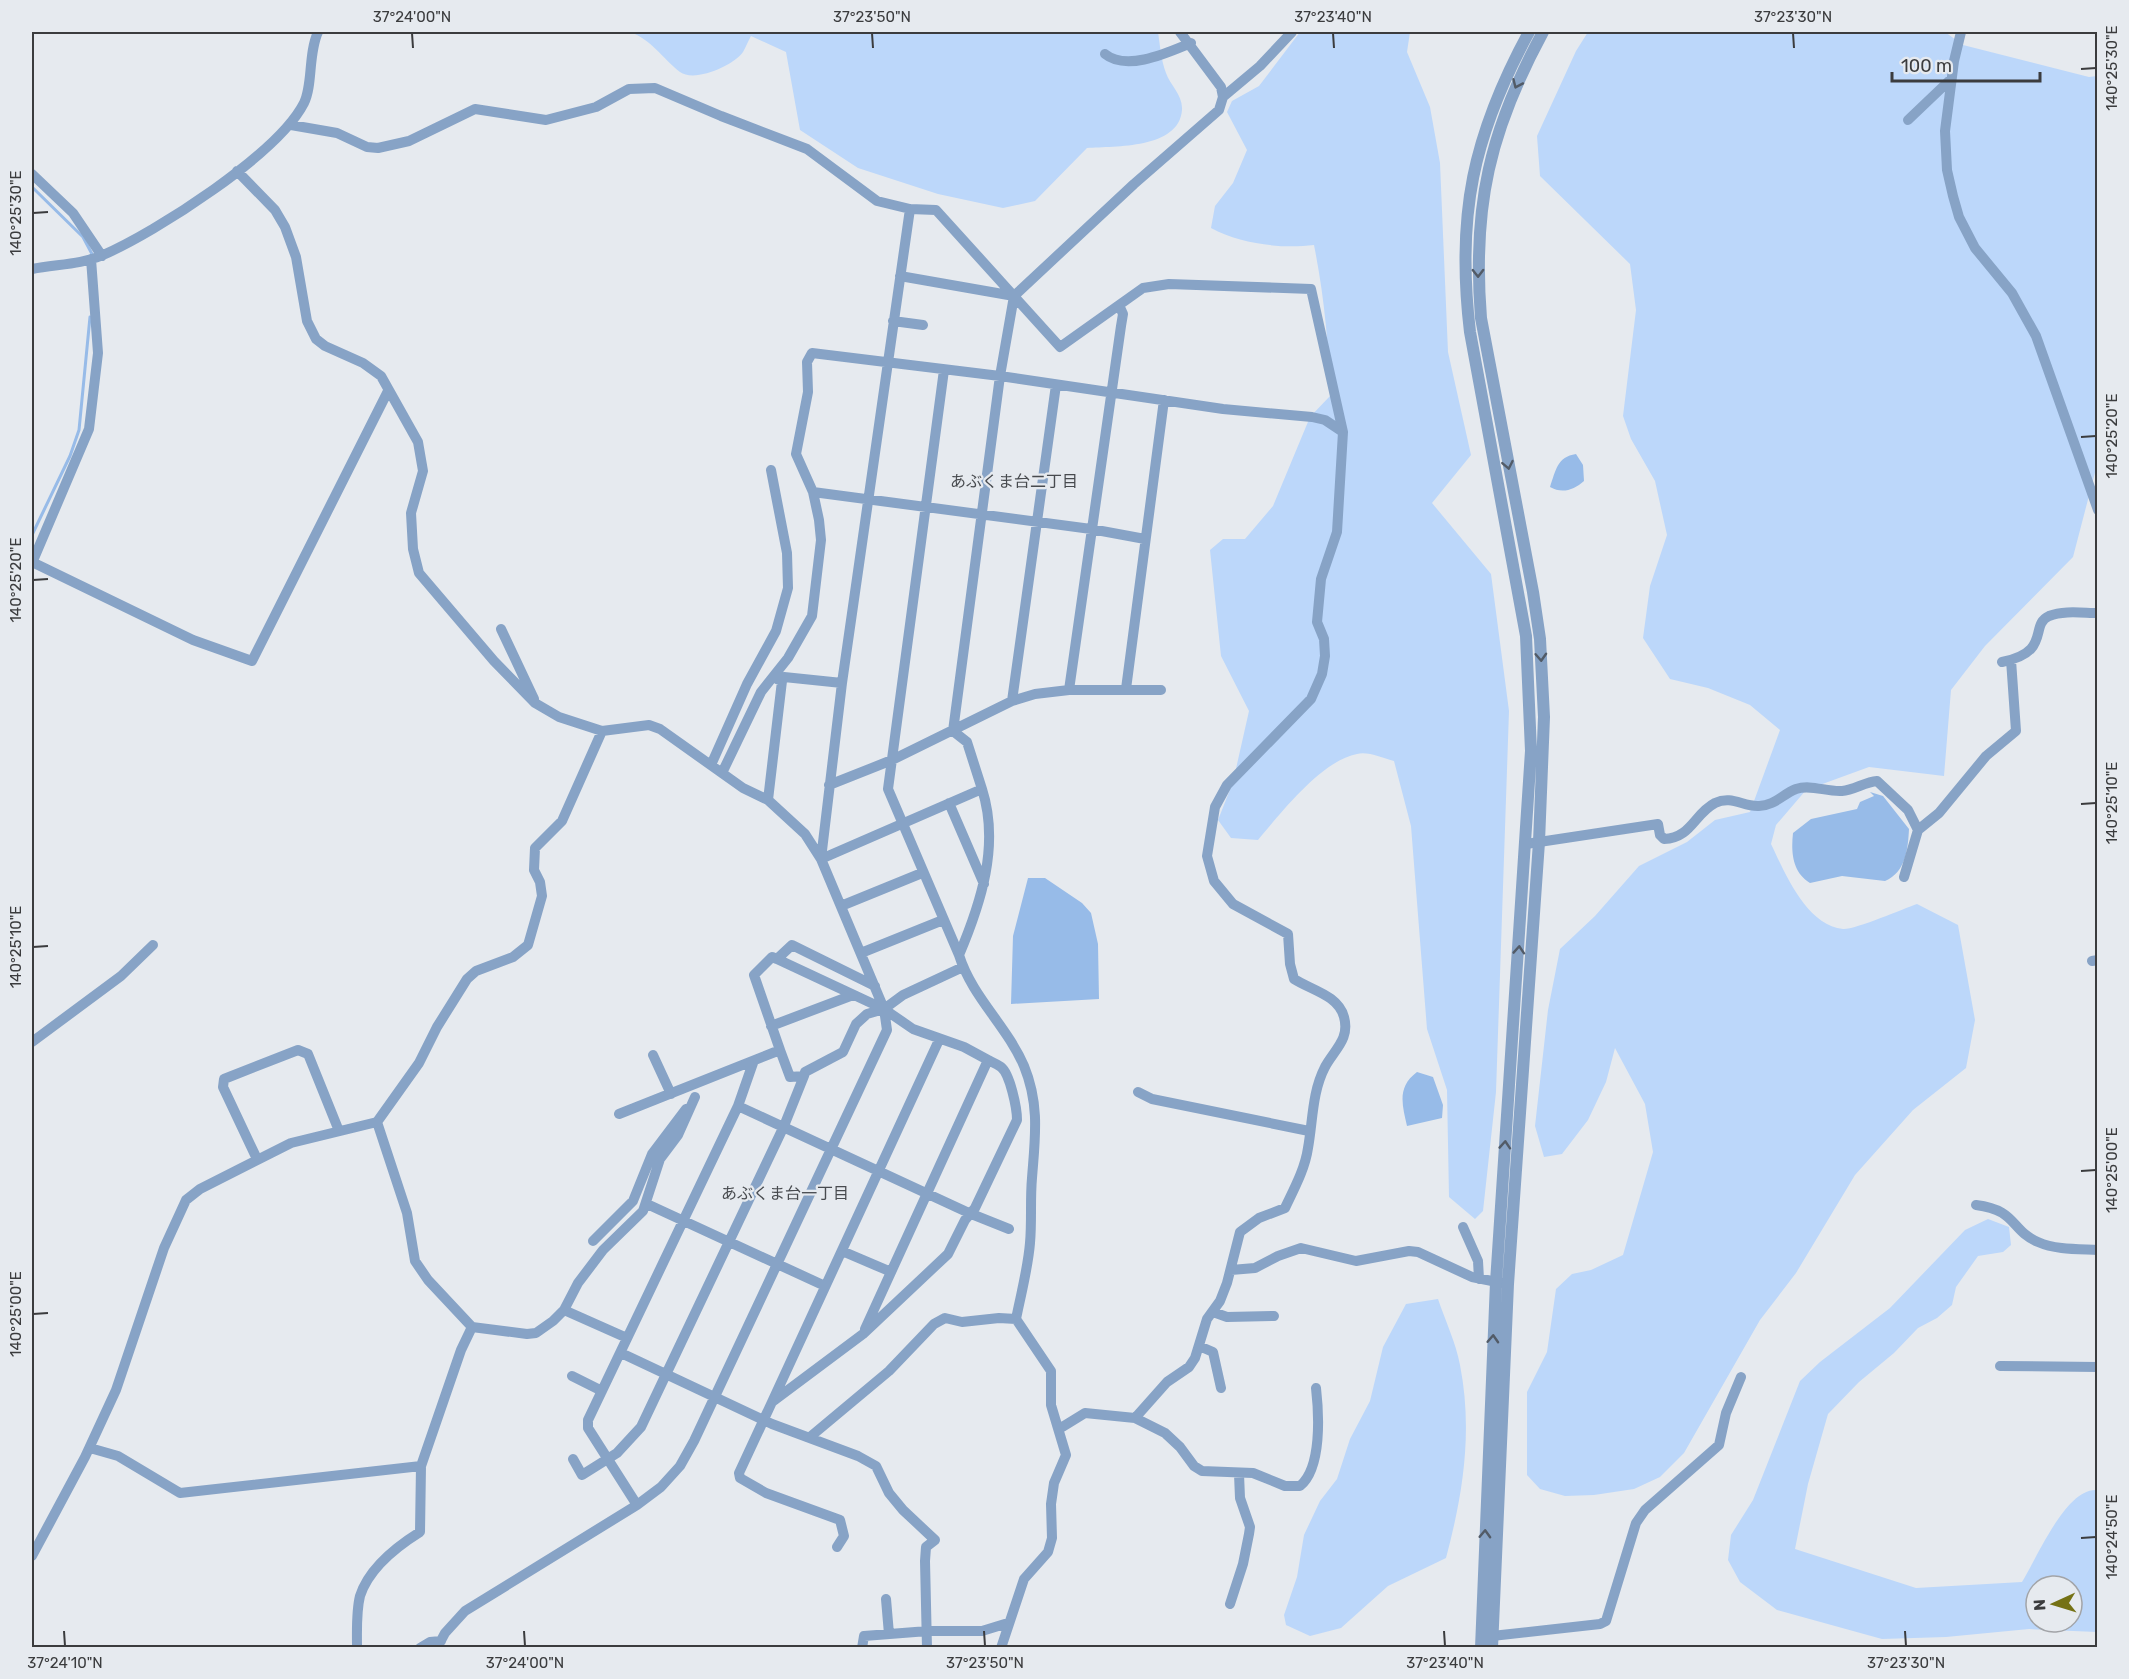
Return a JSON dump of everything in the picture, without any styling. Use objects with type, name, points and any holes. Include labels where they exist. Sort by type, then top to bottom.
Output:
[{"type":"street","points":[[32,269],[96,257],[176,216],[237,171],[291,125],[305,100],[309,65],[318,32]]},
{"type":"street","points":[[953,731],[1000,376],[1014,296],[1134,184],[1214,116],[1222,104],[1221,87],[1191,43],[1180,32]]},
{"type":"street","points":[[1223,97],[1260,66],[1292,32]]},
{"type":"street","points":[[1481,1647],[1496,1281],[1531,752],[1526,636],[1470,332],[1464,262],[1469,191],[1479,148],[1490,112],[1529,32]]},
{"type":"street","points":[[1543,32],[1503,115],[1490,156],[1478,224],[1477,275],[1486,349],[1540,639],[1544,717],[1539,842],[1508,1284],[1492,1642],[1600,1624],[1606,1621],[1636,1523],[1652,1503],[1719,1445],[1726,1413],[1741,1377]]},
{"type":"street","points":[[1961,32],[1951,78],[1945,131],[1947,170],[1959,217],[1975,248],[2012,293],[2036,336],[2097,510]]},
{"type":"street","points":[[1105,54],[1126,61],[1146,58],[1191,43]]},
{"type":"street","points":[[1908,120],[1951,78]]},
{"type":"street","points":[[291,125],[337,133],[367,147],[378,148],[409,141],[475,109],[546,120],[596,107],[629,89],[655,88],[807,149],[877,201],[909,209],[936,210],[1060,347],[1143,288],[1161,284],[1311,289],[1343,432],[1337,532],[1321,579],[1317,622],[1324,639],[1322,674],[1311,699],[1227,785],[1215,807],[1207,856],[1214,881],[1233,904],[1288,934],[1290,964],[1294,979],[1323,992],[1342,1011],[1346,1031],[1344,1039],[1326,1065],[1317,1086],[1305,1160],[1285,1208],[1259,1218],[1240,1232],[1231,1270],[1220,1301],[1207,1319],[1190,1366],[1167,1382],[1135,1418]]},
{"type":"street","points":[[237,171],[275,210],[285,227],[296,257],[308,321],[316,339],[381,376],[422,455],[423,471],[411,513],[413,549],[419,573],[494,661],[535,702],[559,717],[602,731],[649,726],[660,729],[742,788],[768,800],[805,834],[820,859],[875,986],[884,1009],[887,1030],[715,1398],[680,1466],[661,1487],[637,1505],[465,1611],[439,1644],[430,1642],[420,1647]]},
{"type":"street","points":[[32,174],[73,213],[96,257],[98,353],[89,429],[32,562],[194,640],[252,661],[388,391]]},
{"type":"street","points":[[820,859],[842,683],[909,209]]},
{"type":"street","points":[[900,276],[1014,296]]},
{"type":"street","points":[[1069,690],[1123,314],[1119,305]]},
{"type":"street","points":[[893,321],[923,325]]},
{"type":"street","points":[[768,800],[778,679],[812,616],[821,540],[813,492],[796,454],[808,392],[808,355],[812,353],[1000,376],[1223,409],[1312,417],[1325,420],[1343,432]]},
{"type":"street","points":[[945,370],[888,789],[963,967],[1023,1064],[1034,1108],[1037,1135],[1032,1177],[1030,1243],[1016,1319],[1051,1371],[1051,1405],[1066,1455],[1054,1483],[1051,1504],[1052,1538],[1048,1551],[1024,1579],[1001,1647]]},
{"type":"street","points":[[1012,701],[1056,385]]},
{"type":"street","points":[[1126,689],[1164,400]]},
{"type":"street","points":[[711,765],[747,684],[776,630],[788,588],[787,553],[771,470]]},
{"type":"street","points":[[813,492],[1091,528],[1145,538]]},
{"type":"street","points":[[1904,877],[1918,830],[1939,813],[1986,756],[2016,731],[2007,661],[2019,659],[2032,650],[2040,626],[2049,616],[2064,613],[2097,613]]},
{"type":"street","points":[[501,629],[535,702]]},
{"type":"street","points":[[722,773],[761,692],[778,679],[784,677],[842,683]]},
{"type":"street","points":[[829,784],[892,760],[1012,701],[1035,694],[1069,690],[1161,690]]},
{"type":"street","points":[[32,1556],[90,1448],[116,1390],[179,1209],[200,1189],[291,1143],[377,1122],[419,1063],[437,1027],[467,978],[476,971],[513,957],[528,945],[542,896],[540,882],[534,870],[535,848],[562,821],[602,731]]},
{"type":"street","points":[[953,731],[967,742],[988,809],[990,831],[981,903],[959,956]]},
{"type":"street","points":[[1526,844],[1658,824],[1660,835],[1664,839],[1674,838],[1685,833],[1707,809],[1725,800],[1735,800],[1756,807],[1780,800],[1798,789],[1812,787],[1843,791],[1877,781],[1908,810],[1918,830]]},
{"type":"street","points":[[820,859],[982,789]]},
{"type":"street","points":[[949,803],[984,885]]},
{"type":"street","points":[[841,906],[922,873]]},
{"type":"street","points":[[861,953],[943,920]]},
{"type":"street","points":[[32,1042],[121,975],[153,945]]},
{"type":"street","points":[[777,959],[792,945],[875,986]]},
{"type":"street","points":[[772,1402],[863,1334],[948,1254],[969,1214],[975,1208],[1017,1120],[1006,1073],[1000,1066],[964,1047],[913,1029],[884,1009],[772,957],[754,975],[790,1077],[804,1076]]},
{"type":"street","points":[[573,1460],[582,1475],[609,1458],[635,1436],[667,1375],[784,1126],[805,1072],[843,1052],[856,1024],[867,1014],[884,1009],[903,995],[963,967]]},
{"type":"street","points":[[771,1026],[853,995]]},
{"type":"street","points":[[837,1547],[844,1536],[840,1520],[766,1493],[740,1478],[739,1473],[939,1040]]},
{"type":"street","points":[[257,1159],[223,1087],[224,1079],[298,1050],[308,1054],[339,1131]]},
{"type":"street","points":[[619,1114],[753,1063],[780,1050]]},
{"type":"street","points":[[654,1055],[671,1094]]},
{"type":"street","points":[[863,1334],[988,1060]]},
{"type":"street","points":[[637,1505],[588,1428],[588,1420],[738,1106],[753,1063]]},
{"type":"street","points":[[1138,1092],[1152,1099],[1310,1131]]},
{"type":"street","points":[[377,1122],[407,1213],[415,1261],[428,1280],[472,1327],[501,1333],[536,1333],[564,1310],[578,1283],[603,1250],[647,1204],[660,1160],[678,1135],[695,1097],[652,1154],[633,1202],[593,1241]]},
{"type":"street","points":[[738,1106],[927,1192],[969,1214],[1009,1228]]},
{"type":"street","points":[[647,1204],[825,1286]]},
{"type":"street","points":[[1976,1205],[1997,1208],[2037,1242],[2062,1248],[2097,1250]]},
{"type":"street","points":[[1463,1227],[1478,1261],[1479,1279]]},
{"type":"street","points":[[1231,1270],[1255,1268],[1278,1256],[1301,1248],[1356,1261],[1409,1251],[1418,1252],[1444,1266],[1479,1279],[1508,1284]]},
{"type":"street","points":[[842,1251],[890,1271]]},
{"type":"street","points":[[564,1310],[627,1338]]},
{"type":"street","points":[[1213,1312],[1227,1317],[1274,1316]]},
{"type":"street","points":[[810,1437],[889,1371],[934,1324],[945,1318],[962,1322],[999,1318],[1016,1319]]},
{"type":"street","points":[[357,1647],[360,1595],[377,1566],[399,1545],[420,1532],[421,1466],[460,1350],[472,1327]]},
{"type":"street","points":[[1199,1346],[1213,1352],[1221,1388]]},
{"type":"street","points":[[621,1353],[763,1420],[810,1437],[876,1466],[889,1493],[903,1510],[935,1540],[926,1548],[927,1647]]},
{"type":"street","points":[[2000,1366],[2097,1367]]},
{"type":"street","points":[[572,1376],[602,1391]]},
{"type":"street","points":[[1059,1429],[1085,1413],[1135,1418],[1165,1433],[1180,1447],[1194,1466],[1218,1473],[1253,1473],[1293,1487],[1305,1482],[1316,1451],[1319,1416],[1316,1388]]},
{"type":"street","points":[[90,1448],[118,1456],[180,1493],[421,1466]]},
{"type":"street","points":[[1230,1604],[1243,1564],[1249,1534],[1240,1498],[1239,1474]]},
{"type":"street","points":[[886,1599],[889,1634]]},
{"type":"street","points":[[862,1647],[864,1636],[928,1631],[982,1631],[1008,1623]]},
{"type":"shaded area","points":[[630,32],[1158,32],[1164,68],[1178,95],[1182,110],[1178,123],[1170,132],[1158,139],[1129,145],[1087,148],[1035,201],[1003,208],[938,194],[858,168],[800,130],[786,52],[751,36],[743,52],[723,67],[704,74],[687,75],[674,67],[651,44]]},
{"type":"shaded area","points":[[1300,32],[1410,32],[1407,52],[1430,107],[1440,163],[1448,352],[1471,455],[1432,503],[1491,574],[1509,711],[1496,1092],[1483,1211],[1475,1219],[1449,1197],[1447,1090],[1427,1029],[1411,826],[1394,761],[1365,753],[1343,759],[1316,777],[1258,840],[1231,838],[1218,820],[1233,782],[1249,711],[1221,656],[1210,550],[1223,539],[1245,539],[1273,506],[1310,417],[1330,396],[1325,320],[1314,245],[1261,244],[1235,238],[1211,228],[1215,206],[1233,183],[1247,150],[1227,112],[1232,101],[1259,86]]},
{"type":"shaded area","points":[[1588,32],[1945,32],[1963,45],[2089,77],[2097,76],[2097,465],[2073,557],[1985,646],[1951,690],[1944,776],[1869,767],[1806,790],[1776,825],[1771,844],[1798,896],[1818,918],[1830,925],[1843,929],[1849,928],[1917,904],[1958,925],[1975,1020],[1966,1068],[1913,1110],[1855,1175],[1796,1273],[1760,1320],[1684,1453],[1660,1477],[1634,1489],[1594,1495],[1565,1496],[1540,1489],[1527,1475],[1527,1392],[1547,1352],[1556,1289],[1572,1274],[1591,1270],[1623,1255],[1653,1152],[1645,1104],[1615,1048],[1606,1082],[1588,1120],[1562,1154],[1544,1157],[1535,1126],[1548,1010],[1560,949],[1595,916],[1639,866],[1687,842],[1715,820],[1750,812],[1780,730],[1750,705],[1708,688],[1670,679],[1643,638],[1650,586],[1667,535],[1655,481],[1631,439],[1623,416],[1636,310],[1630,264],[1540,176],[1537,136],[1576,51]]},
{"type":"shaded area","points":[[1576,454],[1583,465],[1584,481],[1568,490],[1550,487],[1561,461]]},
{"type":"shaded area","points":[[1870,792],[1883,796],[1909,829],[1907,852],[1902,866],[1885,881],[1842,876],[1810,883],[1796,867],[1792,847],[1793,833],[1811,819],[1857,809],[1860,802],[1874,796]]},
{"type":"shaded area","points":[[1028,878],[1045,878],[1082,903],[1091,913],[1098,944],[1099,999],[1011,1004],[1013,936]]},
{"type":"shaded area","points":[[1417,1072],[1433,1077],[1443,1105],[1442,1118],[1407,1126],[1403,1103],[1404,1090],[1406,1084]]},
{"type":"shaded area","points":[[1988,1219],[2009,1227],[2011,1245],[2003,1252],[1978,1256],[1956,1287],[1952,1305],[1937,1318],[1918,1328],[1828,1414],[1808,1484],[1795,1549],[1916,1588],[2022,1582],[2024,1578],[2024,1629],[1946,1637],[1882,1639],[1777,1610],[1740,1582],[1728,1560],[1731,1535],[1753,1500],[1800,1381],[1820,1362],[1890,1308],[1965,1230]]},
{"type":"shaded area","points":[[1438,1299],[1458,1357],[1466,1414],[1461,1486],[1446,1558],[1388,1586],[1341,1628],[1310,1636],[1286,1625],[1284,1615],[1297,1577],[1304,1535],[1320,1501],[1337,1479],[1350,1439],[1370,1401],[1383,1347],[1406,1304]]},
{"type":"shaded area","points":[[2097,1490],[2097,1632],[2084,1631],[2084,1574],[2026,1574],[2063,1512],[2085,1492]]},
{"type":"waterway","points":[[32,187],[83,237],[93,256]]},
{"type":"waterway","points":[[32,535],[70,456],[79,430],[90,317]]},
{"type":"district","name":"あぶくま台二丁目","points":[[1014,481]]},
{"type":"district","name":"あぶくま台一丁目","points":[[785,1193]]}]
